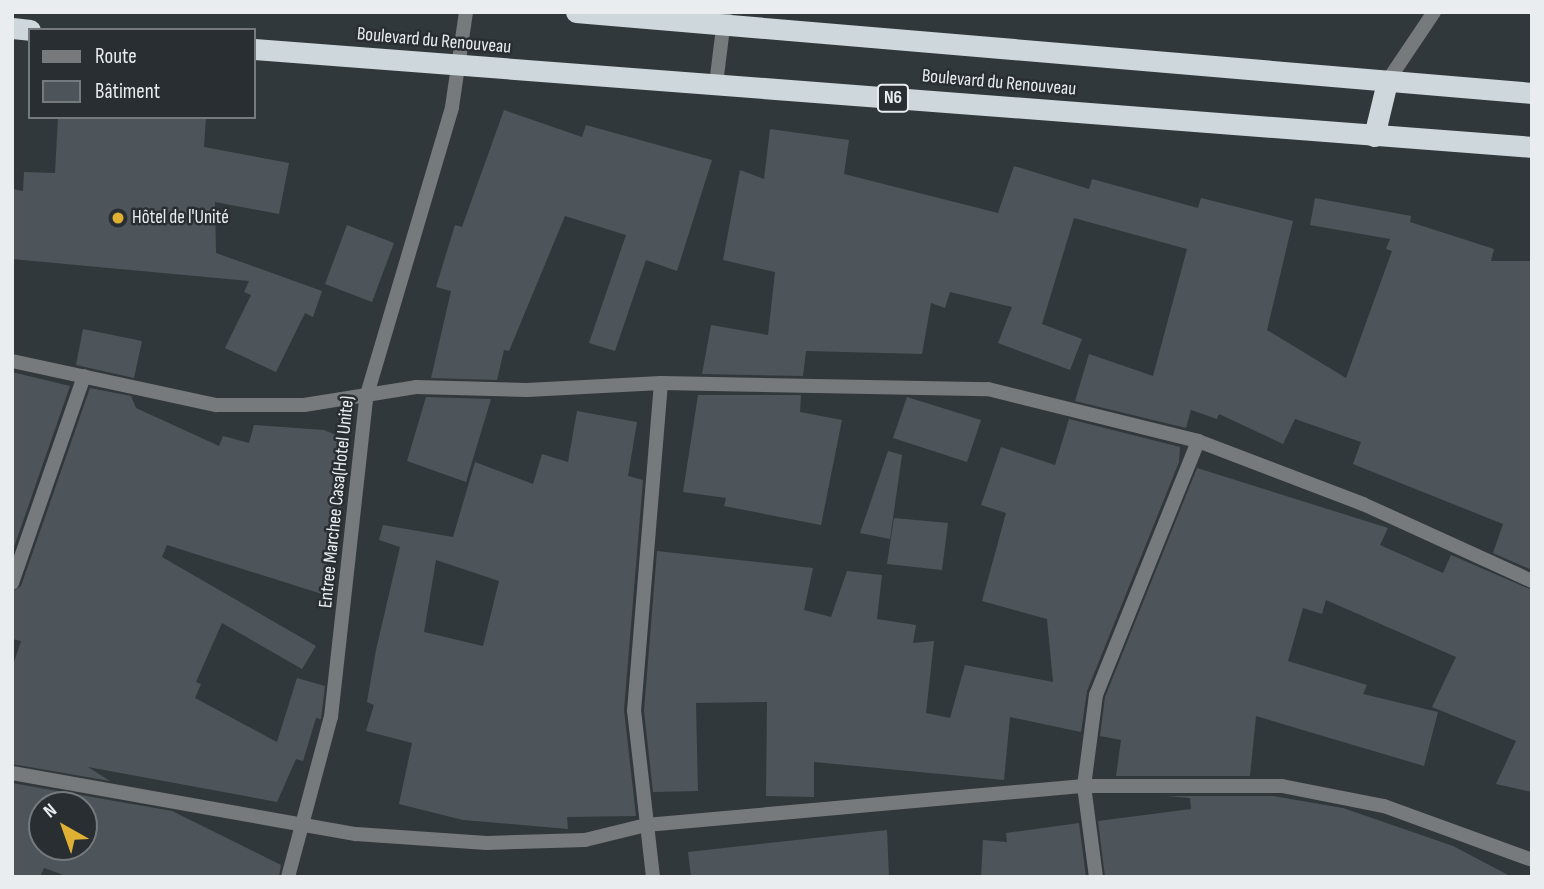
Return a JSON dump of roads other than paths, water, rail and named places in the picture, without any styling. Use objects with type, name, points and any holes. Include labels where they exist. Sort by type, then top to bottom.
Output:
[{"type":"highway","name":"Boulevard du Renouveau","points":[[576,12],[724,17],[1387,82],[1532,93]]},
{"type":"highway","name":"Boulevard du Renouveau","points":[[256,49],[1532,147]]},
{"type":"highway","points":[[1374,136],[1387,82]]},
{"type":"street","name":"Entree Marchee Casa(Hotel Unite)","points":[[288,877],[305,825],[331,717],[366,398],[460,66],[466,12]]},
{"type":"street","points":[[1387,82],[1434,12]]},
{"type":"street","points":[[716,84],[724,17]]},
{"type":"street","points":[[12,361],[216,405],[366,398],[416,387],[527,390],[661,383],[988,389],[1198,441],[1363,504],[1532,581]]},
{"type":"street","points":[[12,583],[85,376]]},
{"type":"street","points":[[653,877],[634,711],[661,383]]},
{"type":"street","points":[[1096,877],[1084,786],[1096,695],[1198,441]]},
{"type":"street","points":[[12,773],[305,825],[487,843],[585,840],[646,825],[1084,786],[1282,786],[1384,806],[1532,860]]},
{"type":"place","name":"Hôtel de l'Unité","points":[[118,218]]}]
